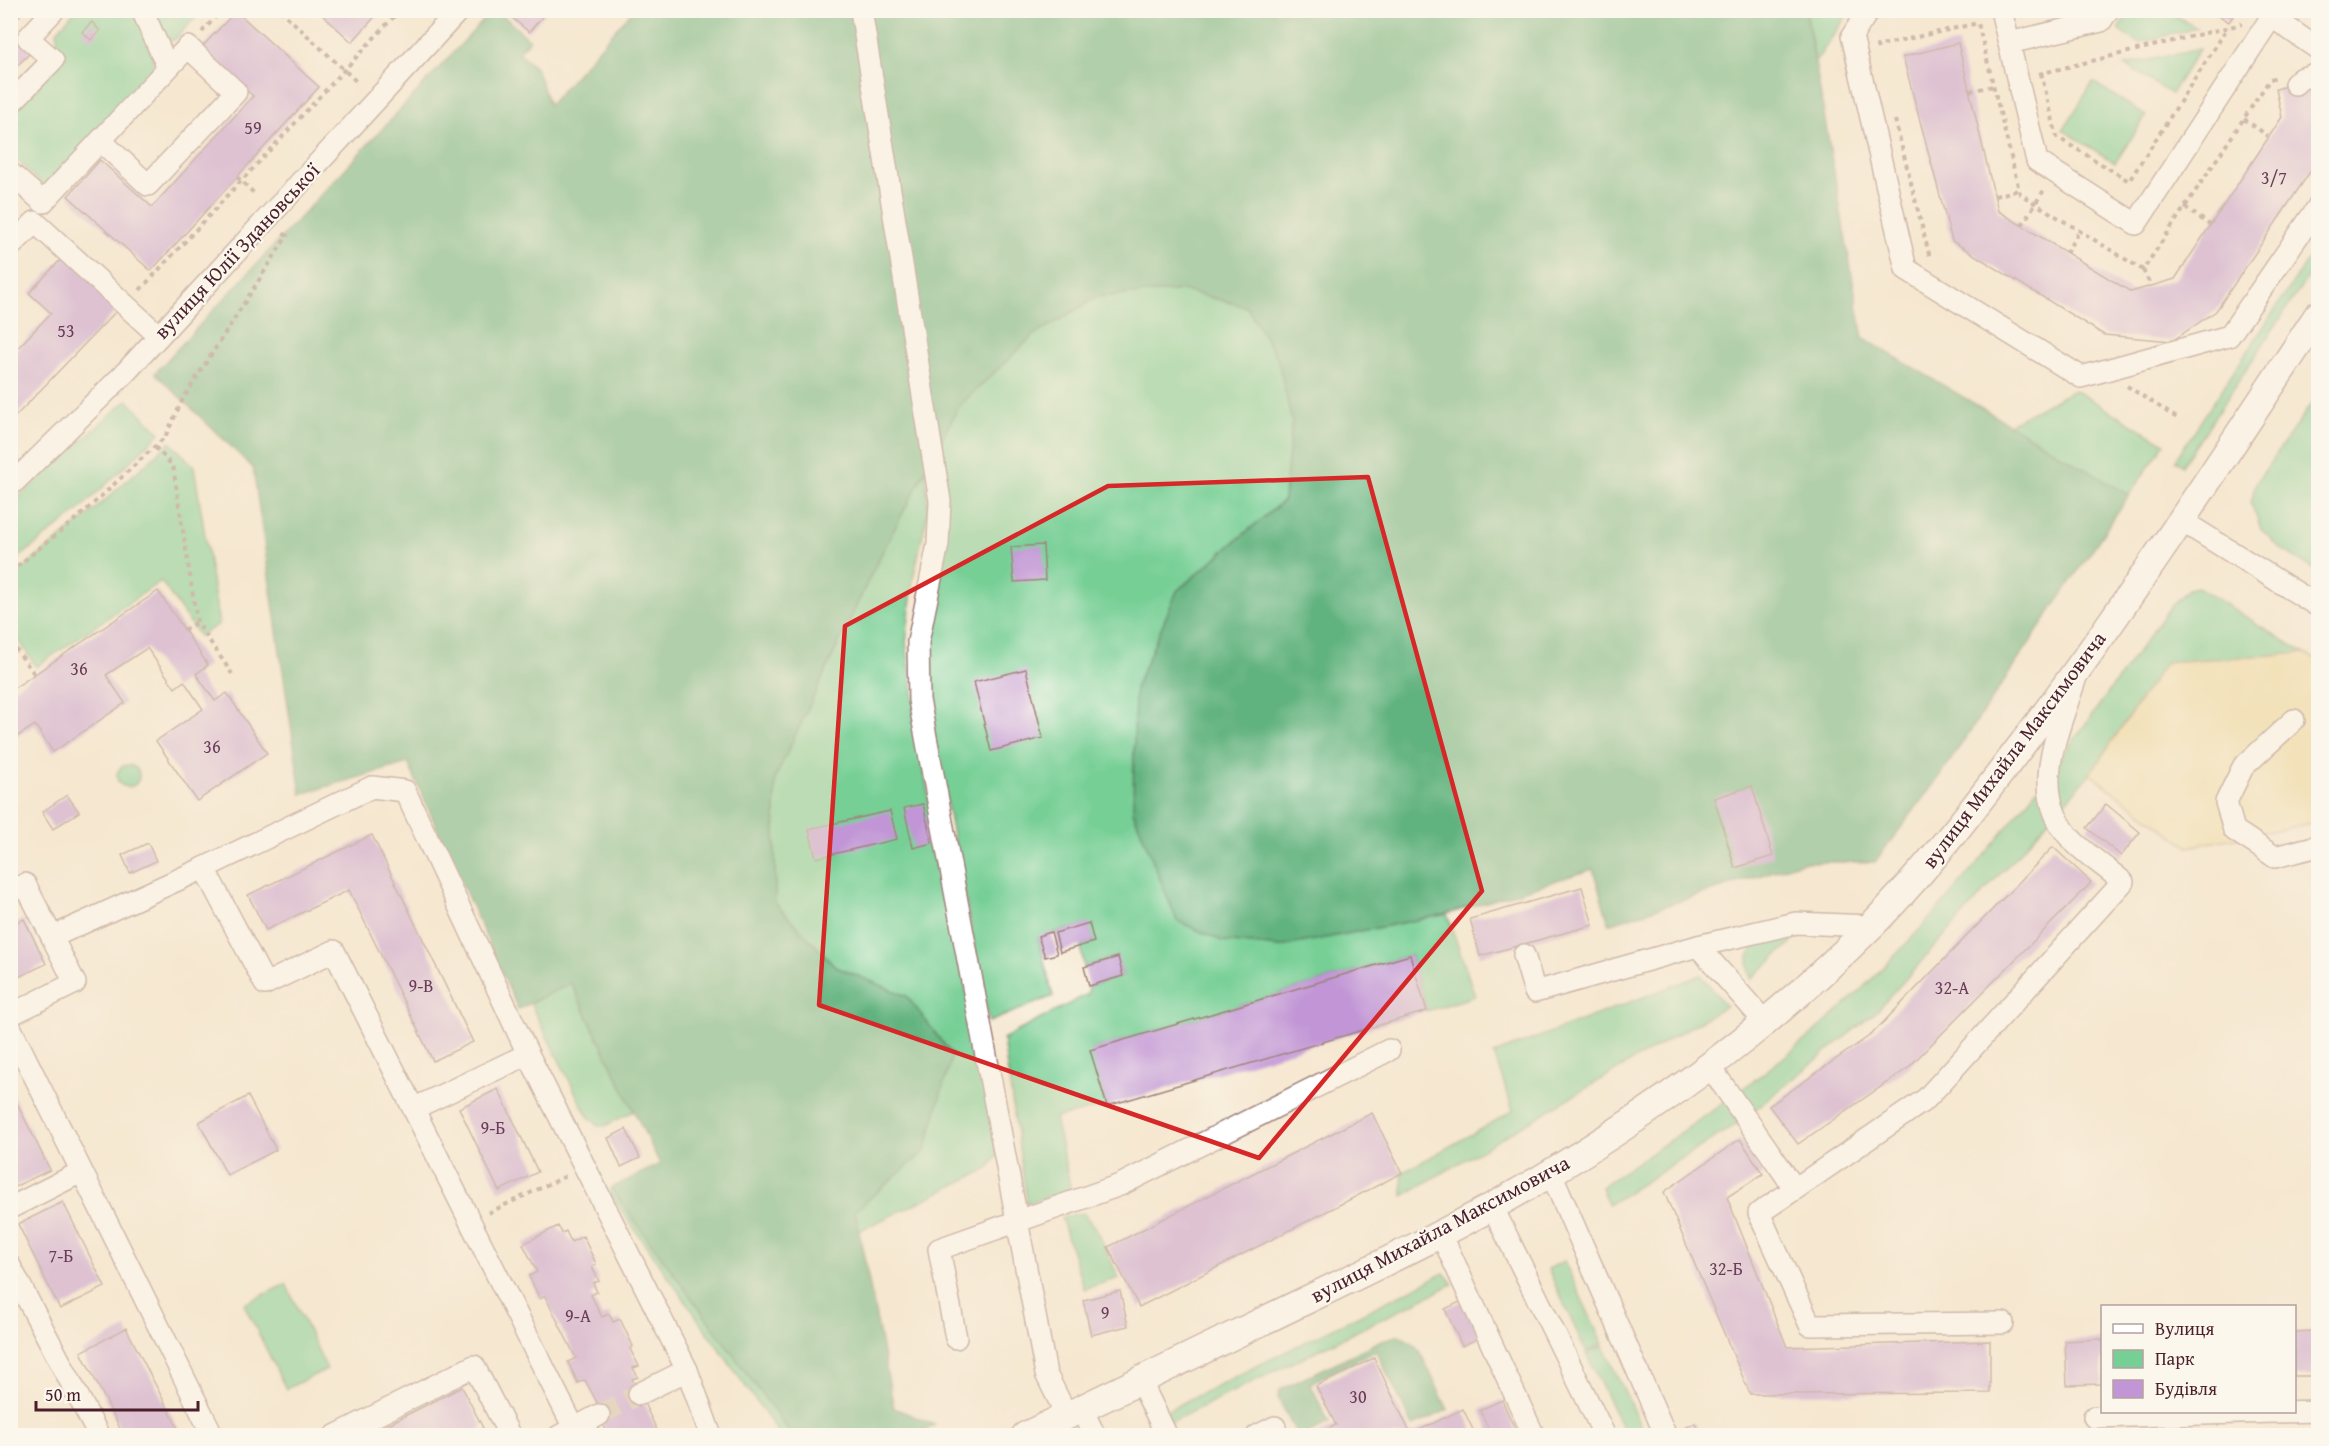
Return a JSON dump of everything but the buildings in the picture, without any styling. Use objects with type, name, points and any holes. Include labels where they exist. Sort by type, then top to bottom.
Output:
[{"type":"main road","name":"вулиця Михайла Максимовича","points":[[1025,1436],[1441,1234],[1551,1173],[1673,1094],[1764,1021],[1870,926],[1931,861],[1993,784],[2079,668],[2182,521],[2319,315]]},
{"type":"street","points":[[10,104],[53,60],[28,38],[54,10]]},
{"type":"street","points":[[142,10],[168,68]]},
{"type":"street","name":"вулиця Юлії Здановської","points":[[10,486],[159,336],[459,10]]},
{"type":"street","points":[[861,10],[940,501],[938,544],[918,642],[919,700],[1046,1374],[1095,1436]]},
{"type":"street","points":[[1869,10],[1852,36],[1906,269],[2081,377],[2229,336],[2319,207]]},
{"type":"street","points":[[2001,10],[2037,161],[2136,224],[2274,14],[2319,48]]},
{"type":"street","points":[[2009,44],[2101,21],[2108,10]]},
{"type":"street","points":[[10,172],[43,202],[188,47],[236,92],[148,185],[101,141]]},
{"type":"street","points":[[2295,84],[2300,79],[2319,73]]},
{"type":"street","points":[[10,247],[35,222],[159,336]]},
{"type":"street","points":[[2182,521],[2319,606]]},
{"type":"street","points":[[2003,1323],[1810,1325],[1759,1213],[1926,1099],[2123,882],[2073,840],[2057,818],[2049,790],[2048,765],[2079,668]]},
{"type":"street","points":[[2294,720],[2243,767],[2226,802],[2234,830],[2275,857],[2319,846]]},
{"type":"street","points":[[52,937],[204,868],[372,787],[405,791],[528,1054],[687,1370],[711,1436]]},
{"type":"street","points":[[204,868],[265,984],[334,951],[472,1221],[566,1432],[598,1415]]},
{"type":"street","points":[[10,891],[25,884],[75,983],[10,1015]]},
{"type":"street","points":[[1524,955],[1535,992],[1698,946],[1796,923],[1870,926]]},
{"type":"street","points":[[1698,946],[1764,1021]]},
{"type":"street","points":[[10,1027],[213,1436]]},
{"type":"street","points":[[956,1338],[939,1249],[1120,1185],[1389,1050]]},
{"type":"street","points":[[415,1108],[528,1054]]},
{"type":"street","points":[[1709,1065],[1795,1189]]},
{"type":"street","points":[[10,1208],[81,1172]]},
{"type":"street","points":[[1551,1173],[1666,1436]]},
{"type":"street","points":[[1492,1206],[1605,1436]]},
{"type":"street","points":[[1441,1234],[1534,1436]]},
{"type":"street","points":[[10,1266],[99,1436]]},
{"type":"street","points":[[335,1436],[474,1366],[510,1436]]},
{"type":"street","points":[[639,1394],[687,1370]]},
{"type":"street","points":[[1140,1380],[1167,1436]]},
{"type":"street","points":[[2296,1412],[2319,1411]]},
{"type":"street","points":[[2094,1418],[2255,1413]]},
{"type":"path","points":[[188,47],[222,10]]},
{"type":"path","points":[[280,10],[357,82]]},
{"type":"path","points":[[139,291],[239,179],[400,10]]},
{"type":"path","points":[[2018,79],[2274,14]]},
{"type":"path","points":[[2041,73],[2057,137],[2128,182],[2228,27]]},
{"type":"path","points":[[1970,91],[1993,86]]},
{"type":"path","points":[[2244,119],[2268,136]]},
{"type":"path","points":[[2022,225],[2055,172]]},
{"type":"path","points":[[239,179],[254,193]]},
{"type":"path","points":[[1995,195],[2018,189]]},
{"type":"path","points":[[2185,207],[2210,225]]},
{"type":"path","points":[[2066,253],[2079,231]]},
{"type":"path","points":[[10,572],[82,514],[165,437],[183,399],[287,237]]},
{"type":"path","points":[[2143,270],[2151,286]]},
{"type":"path","points":[[155,447],[173,466],[197,622],[232,674]]},
{"type":"path","points":[[184,630],[197,622]]},
{"type":"path","points":[[10,640],[35,675]]},
{"type":"path","points":[[472,1221],[585,1167]]},
{"type":"highlighted area","points":[[1368,477],[1482,891],[1259,1158],[819,1005],[845,626],[1108,486]]},
{"type":"green space","points":[[2131,10],[2172,11],[2174,15],[2197,28],[2138,43],[2118,29]]},
{"type":"green space","points":[[75,11],[134,11],[149,42],[154,67],[152,75],[47,190],[11,154],[10,114],[58,63],[57,31]]},
{"type":"green space","points":[[152,11],[202,11],[174,40],[166,41]]},
{"type":"green space","points":[[492,11],[498,11],[530,40],[519,52],[537,70],[549,105],[632,11],[1806,11],[1863,338],[2129,495],[1942,773],[1875,862],[1802,862],[1609,924],[1593,869],[1447,914],[1279,947],[1222,941],[1177,921],[1133,811],[1135,689],[1177,591],[1284,500],[1292,422],[1278,359],[1247,307],[1182,290],[1097,297],[1034,335],[959,406],[877,562],[775,778],[775,903],[836,967],[907,996],[952,1055],[925,1151],[855,1211],[894,1408],[935,1425],[912,1435],[792,1435],[611,1188],[660,1164],[571,983],[518,1009],[408,763],[301,794],[253,468],[155,373]]},
{"type":"green space","points":[[1806,11],[1850,11],[1815,62]]},
{"type":"green space","points":[[2199,49],[2171,94],[2125,65]]},
{"type":"green space","points":[[2093,82],[2146,116],[2115,163],[2063,130]]},
{"type":"green space","points":[[2318,245],[2318,262],[2182,466],[2175,460]]},
{"type":"green space","points":[[1182,290],[1247,307],[1278,359],[1292,422],[1284,500],[1177,591],[1279,947],[1447,914],[1475,996],[1427,1011],[1410,955],[1091,1050],[1107,1106],[1055,1118],[1071,1190],[1027,1203],[1003,1039],[1088,994],[1089,986],[1123,976],[1117,957],[1084,967],[1081,946],[1094,942],[1088,924],[1038,937],[1053,996],[989,1022],[926,695],[926,642],[941,440],[959,406],[1034,335],[1097,297]]},
{"type":"green space","points":[[2074,390],[2165,443],[2129,495],[2007,425]]},
{"type":"green space","points":[[2318,394],[2318,572],[2280,548],[2261,529],[2251,503],[2256,483]]},
{"type":"green space","points":[[127,400],[160,433],[78,511],[11,564],[11,504]]},
{"type":"green space","points":[[170,442],[194,466],[219,624],[199,636],[161,581],[36,667],[11,628],[11,578],[84,519]]},
{"type":"green space","points":[[926,469],[928,511],[913,579],[906,643],[926,782],[998,1155],[988,1169],[859,1231],[855,1211],[925,1151],[907,996],[836,967],[775,903],[775,778],[877,562]]},
{"type":"green space","points":[[2198,587],[2304,653],[2166,662],[2090,774],[1875,1013],[1737,1124],[1608,1205],[1601,1187],[1778,1062],[1834,1015],[1882,969],[1971,871],[2012,820],[2093,714],[2170,607],[2188,589]]},
{"type":"green space","points":[[124,765],[132,765],[139,772],[139,780],[132,787],[124,787],[117,780],[117,772]]},
{"type":"green space","points":[[1791,934],[1800,935],[1751,979],[1748,967],[1751,951],[1763,942]]},
{"type":"green space","points":[[1701,975],[1726,1006],[1403,1196],[1402,1173],[1513,1111],[1494,1054]]},
{"type":"green space","points":[[571,983],[634,1111],[605,1126],[598,1126],[587,1115],[530,1003]]},
{"type":"green space","points":[[611,1188],[792,1435],[780,1435],[609,1193]]},
{"type":"green space","points":[[1083,1213],[1096,1229],[1119,1278],[1084,1289],[1061,1217]]},
{"type":"green space","points":[[1564,1261],[1603,1344],[1586,1352],[1548,1269]]},
{"type":"green space","points":[[1444,1273],[1453,1284],[1169,1423],[1166,1411]]},
{"type":"green space","points":[[286,1284],[327,1369],[286,1389],[244,1304]]},
{"type":"green space","points":[[1400,1335],[1415,1345],[1420,1352],[1448,1410],[1413,1426],[1376,1351],[1310,1383],[1329,1423],[1304,1435],[1297,1435],[1278,1398],[1280,1390],[1382,1340]]},
{"type":"green space","points":[[1603,1346],[1642,1429],[1626,1435],[1586,1354]]},
{"type":"sand","points":[[2304,653],[2318,661],[2318,822],[2188,847],[2090,774],[2166,662]]},
{"type":"tunnel","points":[[599,1415],[639,1394]]}]
